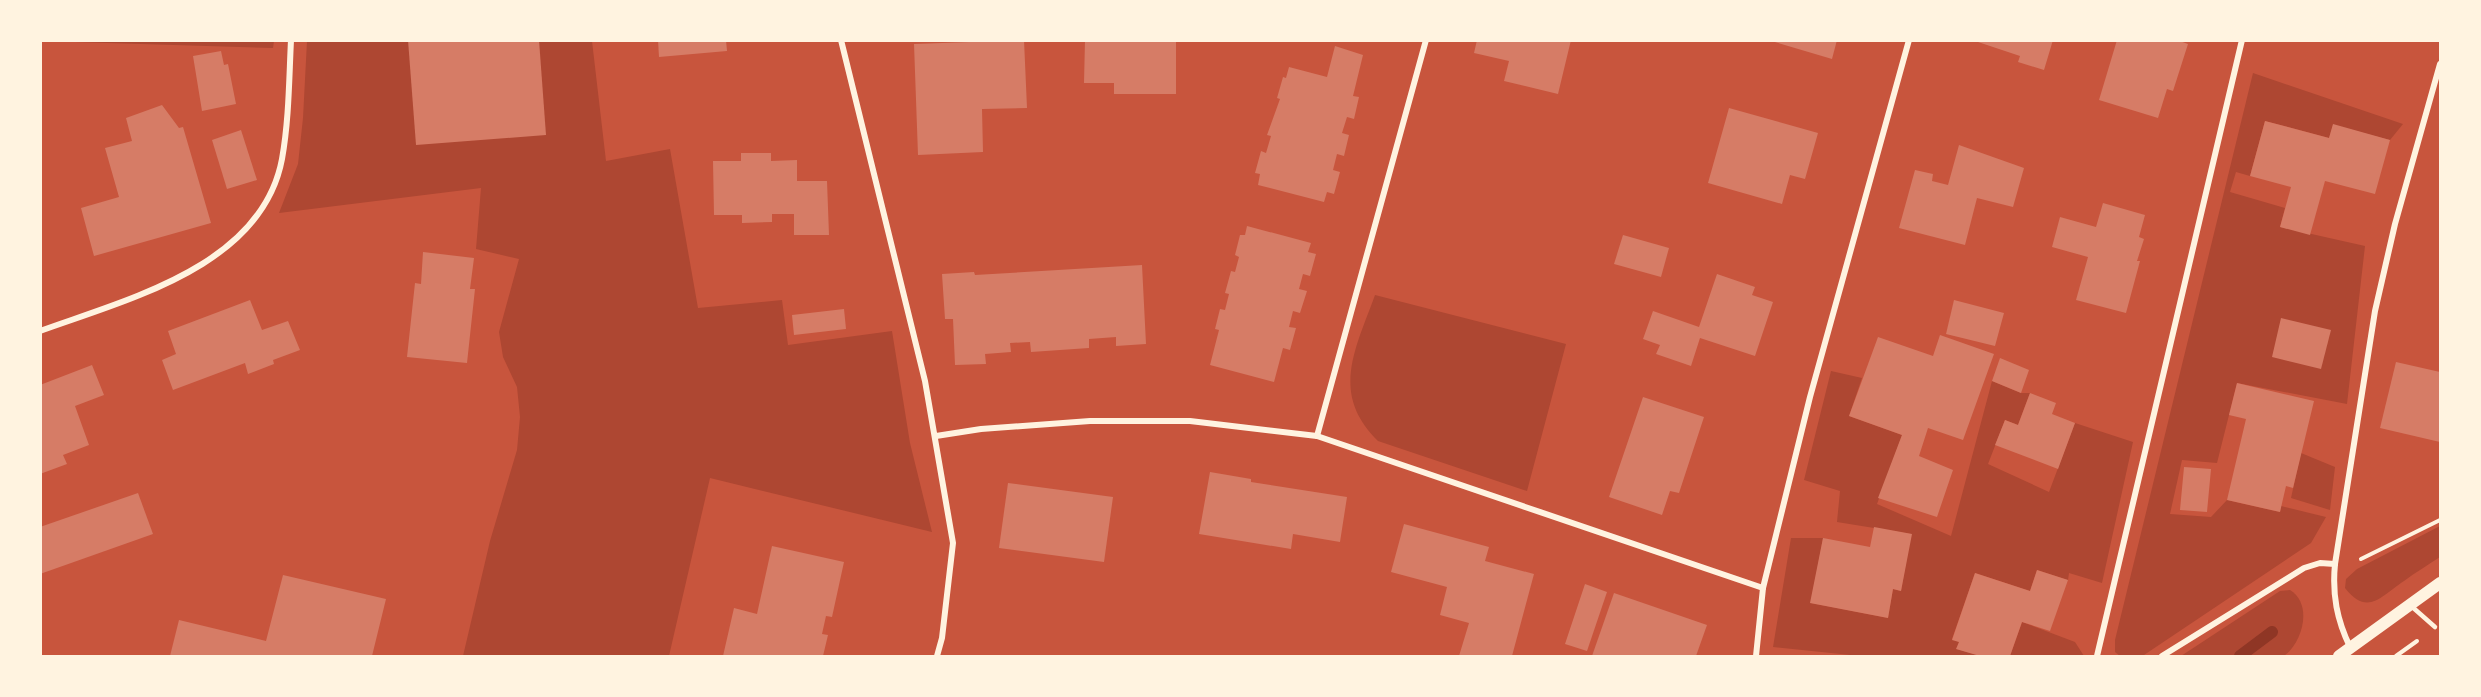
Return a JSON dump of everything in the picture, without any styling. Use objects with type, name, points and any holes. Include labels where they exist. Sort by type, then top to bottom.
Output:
[{"type":"main road","points":[[2339,657],[2440,583]]},
{"type":"street","points":[[40,331],[151,291],[198,267],[234,242],[259,215],[272,191],[282,161],[291,40]]},
{"type":"street","points":[[841,40],[925,381],[954,543],[942,638],[937,657]]},
{"type":"street","points":[[1317,436],[1426,40]]},
{"type":"street","points":[[1756,657],[1763,588],[1810,397],[1909,40]]},
{"type":"street","points":[[2097,657],[2242,40]]},
{"type":"street","points":[[2350,647],[2340,627],[2335,605],[2335,564],[2375,310],[2395,224],[2440,64]]},
{"type":"street","points":[[936,436],[981,429],[1090,421],[1190,421],[1317,436],[1561,517],[1763,588]]},
{"type":"street","points":[[2162,657],[2304,568],[2320,563],[2335,564]]},
{"type":"lane","points":[[2409,604],[2435,627]]},
{"type":"path","points":[[2334,575],[2367,555],[2440,520]]},
{"type":"shaded area","points":[[75,40],[274,41],[273,48],[75,42]]},
{"type":"shaded area","points":[[307,41],[592,41],[606,161],[670,149],[698,308],[782,300],[788,345],[892,331],[910,443],[932,532],[710,478],[669,656],[463,656],[490,541],[517,450],[520,417],[517,387],[503,357],[499,332],[519,259],[476,249],[481,188],[279,213],[298,164]]},
{"type":"shaded area","points":[[2253,73],[2403,124],[2390,140],[2333,125],[2329,138],[2265,121],[2250,176],[2236,172],[2230,192],[2285,208],[2280,227],[2365,246],[2347,404],[2237,383],[2217,463],[2182,460],[2170,514],[2211,517],[2227,500],[2280,512],[2281,506],[2326,517],[2311,543],[2144,655],[2120,656],[2115,652],[2115,640]]},
{"type":"shaded area","points":[[1375,295],[1566,344],[1527,491],[1378,441],[1363,423],[1354,406],[1351,371],[1360,334]]},
{"type":"shaded area","points":[[1831,371],[1862,378],[1849,416],[1902,435],[1877,504],[1951,536],[1992,381],[2021,393],[2030,393],[2018,425],[2005,420],[1988,464],[2049,492],[2075,423],[2133,442],[2102,583],[2069,573],[2068,580],[2037,570],[2030,591],[1975,573],[1952,639],[1959,642],[1957,649],[1980,656],[1860,656],[1773,647],[1791,538],[1823,538],[1811,603],[1888,618],[1893,589],[1901,591],[1911,534],[1837,522],[1840,491],[1804,480]]},
{"type":"shaded area","points":[[2301,453],[2335,467],[2330,510],[2291,498]]},
{"type":"shaded area","points":[[2440,526],[2440,557],[2375,601],[2361,601],[2353,597],[2345,588],[2346,579],[2357,569]]},
{"type":"shaded area","points":[[2290,590],[2301,604],[2303,623],[2296,642],[2284,656],[2181,656],[2280,591]]},
{"type":"shaded area","points":[[2022,622],[2075,642],[2084,656],[2010,656]]},
{"type":"building","points":[[408,40],[539,40],[546,135],[416,145]]},
{"type":"building","points":[[658,40],[726,40],[727,51],[659,57]]},
{"type":"building","points":[[1024,40],[1027,108],[982,109],[983,152],[918,155],[914,44]]},
{"type":"building","points":[[1085,40],[1176,40],[1176,94],[1114,94],[1114,83],[1084,83]]},
{"type":"building","points":[[1477,40],[1571,40],[1558,94],[1504,81],[1509,61],[1474,53]]},
{"type":"building","points":[[1768,40],[1837,40],[1832,59]]},
{"type":"building","points":[[1972,40],[2053,40],[2044,70],[2018,62],[2020,56]]},
{"type":"building","points":[[2117,40],[2177,40],[2188,44],[2173,91],[2167,89],[2158,118],[2099,100]]},
{"type":"building","points":[[1335,46],[1363,55],[1353,96],[1359,97],[1354,119],[1347,117],[1342,133],[1349,135],[1344,156],[1337,154],[1333,170],[1340,172],[1334,194],[1327,192],[1324,202],[1258,185],[1260,174],[1255,173],[1261,151],[1266,153],[1271,136],[1267,135],[1280,99],[1277,98],[1283,77],[1286,78],[1289,67],[1327,77]]},
{"type":"building","points":[[221,51],[224,65],[228,64],[236,104],[202,111],[193,56]]},
{"type":"building","points":[[162,105],[179,128],[183,127],[211,223],[94,256],[81,208],[119,197],[105,148],[132,141],[126,118]]},
{"type":"building","points":[[1729,108],[1818,133],[1805,179],[1790,175],[1782,204],[1708,183]]},
{"type":"building","points":[[2265,121],[2329,138],[2333,124],[2390,140],[2375,194],[2325,181],[2310,235],[2280,227],[2291,187],[2250,176]]},
{"type":"building","points":[[241,130],[257,180],[227,189],[212,140]]},
{"type":"building","points":[[1959,145],[2024,168],[2013,207],[1977,198],[1965,245],[1899,228],[1915,170],[1933,174],[1932,181],[1948,185]]},
{"type":"building","points":[[741,153],[771,153],[771,161],[797,160],[797,181],[827,181],[829,235],[794,235],[794,214],[772,214],[772,222],[742,223],[742,215],[714,215],[713,161],[741,161]]},
{"type":"building","points":[[2103,203],[2145,215],[2139,237],[2144,239],[2137,261],[2140,261],[2126,313],[2076,300],[2088,257],[2052,247],[2060,217],[2096,227]]},
{"type":"building","points":[[1247,226],[1311,243],[1308,252],[1316,254],[1310,276],[1303,274],[1299,289],[1307,291],[1300,313],[1293,311],[1289,327],[1296,328],[1290,350],[1283,348],[1274,382],[1210,365],[1219,330],[1215,329],[1220,309],[1225,310],[1229,294],[1225,293],[1231,271],[1235,272],[1239,257],[1235,255],[1240,235],[1245,235]]},
{"type":"building","points":[[1623,235],[1669,248],[1661,277],[1614,264]]},
{"type":"building","points":[[423,252],[474,258],[470,289],[475,289],[467,363],[407,357],[415,283],[421,284]]},
{"type":"building","points":[[1142,265],[1146,344],[1116,346],[1116,337],[1089,339],[1089,348],[1031,352],[1030,342],[1010,343],[1011,352],[985,354],[986,364],[955,365],[953,319],[945,319],[942,274],[974,272],[975,275]]},
{"type":"building","points":[[1717,274],[1755,287],[1752,295],[1773,302],[1755,356],[1700,338],[1691,366],[1656,354],[1660,345],[1643,339],[1653,311],[1699,327]]},
{"type":"building","points":[[250,300],[262,330],[288,321],[300,350],[273,360],[274,364],[248,374],[245,363],[173,390],[162,360],[176,354],[168,331]]},
{"type":"building","points":[[1954,300],[2004,313],[1995,346],[1946,334]]},
{"type":"building","points":[[844,309],[846,329],[794,335],[792,315]]},
{"type":"building","points":[[2281,318],[2331,330],[2321,369],[2272,357]]},
{"type":"building","points":[[1940,335],[1994,354],[1963,440],[1928,428],[1919,456],[1953,470],[1937,517],[1878,498],[1902,435],[1849,416],[1878,337],[1933,356]]},
{"type":"building","points":[[2000,358],[2029,370],[2021,393],[1992,381]]},
{"type":"building","points":[[2396,362],[2440,372],[2440,442],[2380,428]]},
{"type":"building","points":[[92,365],[104,395],[75,406],[89,445],[63,455],[67,464],[40,474],[40,385]]},
{"type":"building","points":[[2237,383],[2314,401],[2293,488],[2286,486],[2280,512],[2227,500],[2246,419],[2229,415]]},
{"type":"building","points":[[2030,393],[2056,403],[2052,414],[2075,423],[2058,469],[1995,445],[2005,420],[2018,425]]},
{"type":"building","points":[[1643,397],[1704,417],[1679,493],[1670,491],[1662,515],[1609,497]]},
{"type":"building","points":[[2184,467],[2211,469],[2207,512],[2180,510]]},
{"type":"building","points":[[1210,472],[1251,479],[1251,482],[1347,497],[1340,542],[1293,534],[1291,549],[1199,534]]},
{"type":"building","points":[[1008,483],[1113,497],[1104,562],[999,548]]},
{"type":"building","points":[[138,493],[153,534],[40,574],[40,527]]},
{"type":"building","points":[[1404,524],[1489,547],[1485,561],[1534,574],[1512,656],[1459,656],[1469,623],[1440,615],[1447,587],[1391,572]]},
{"type":"building","points":[[1874,527],[1912,534],[1901,591],[1893,589],[1888,618],[1810,603],[1823,538],[1870,547]]},
{"type":"building","points":[[772,546],[844,562],[832,617],[826,616],[822,634],[828,635],[823,656],[723,656],[734,608],[757,614]]},
{"type":"building","points":[[2037,570],[2068,580],[2050,631],[2022,622],[2010,656],[1980,656],[1956,649],[1959,642],[1952,640],[1975,573],[2030,591]]},
{"type":"building","points":[[283,575],[386,599],[372,656],[170,656],[179,620],[266,641]]},
{"type":"building","points":[[1585,584],[1607,592],[1587,651],[1565,644]]},
{"type":"building","points":[[1614,593],[1707,625],[1696,656],[1592,656]]},
{"type":"waterway","points":[[2240,656],[2272,632]]}]
